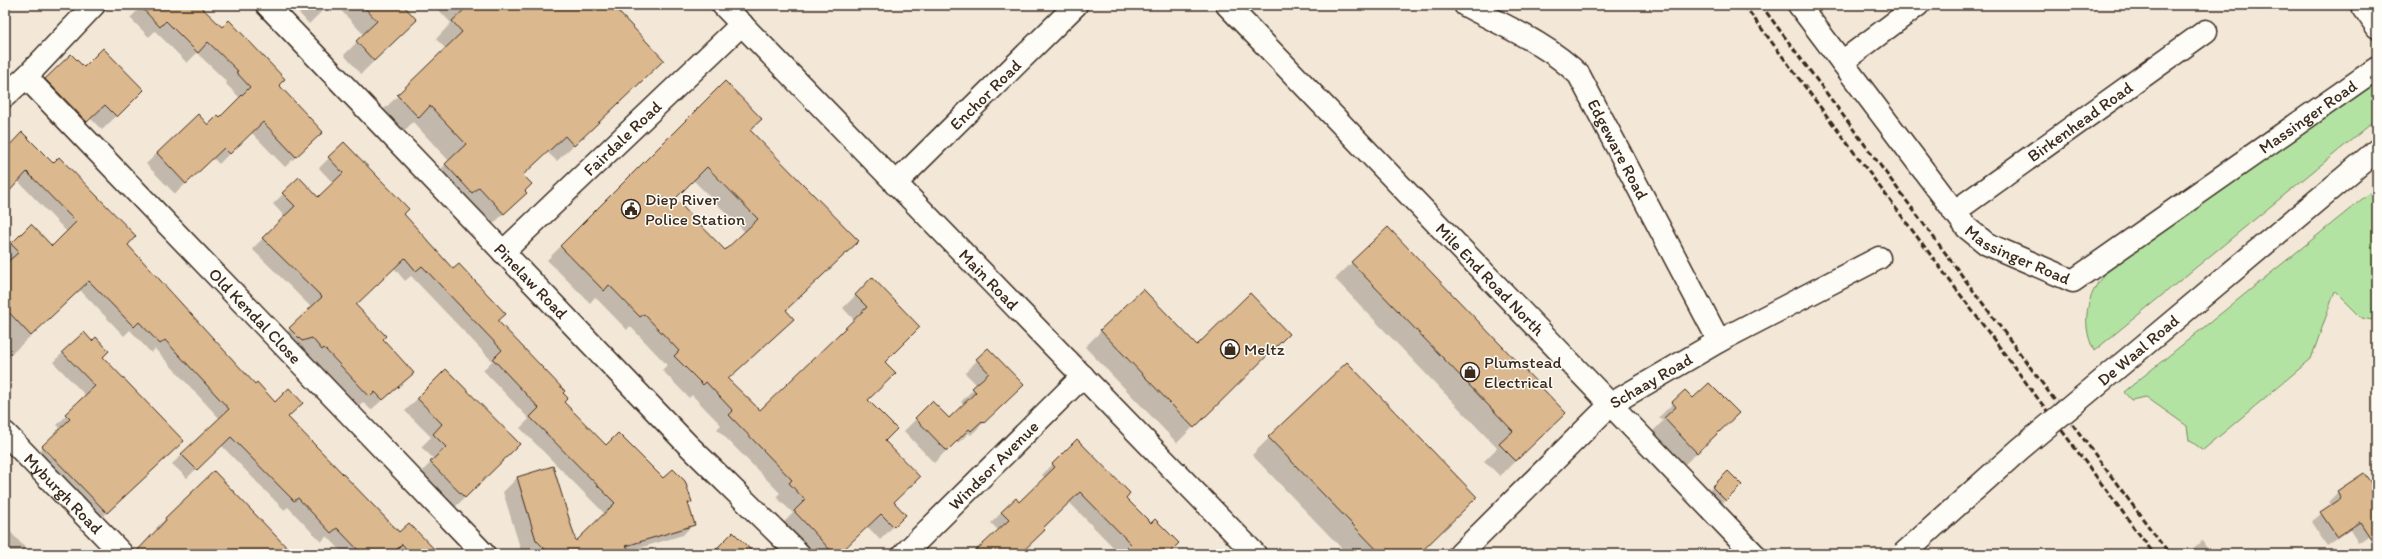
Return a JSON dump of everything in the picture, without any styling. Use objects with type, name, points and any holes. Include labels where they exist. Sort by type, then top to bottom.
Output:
[{"type":"street","points":[[5,96],[26,77],[94,5]]},
{"type":"street","name":"Pinelaw Road","points":[[267,5],[687,444],[799,554]]},
{"type":"street","name":"Enchor Road","points":[[895,184],[1076,5]]},
{"type":"street","name":"Mile End Road North","points":[[1227,5],[1754,554]]},
{"type":"street","name":"Edgeware Road","points":[[1465,5],[1546,48],[1579,74],[1719,342]]},
{"type":"street","name":"Massinger Road","points":[[1799,5],[1954,212],[1976,238],[2073,281],[2377,68]]},
{"type":"street","points":[[1842,62],[1918,5]]},
{"type":"street","points":[[2362,5],[2377,27]]},
{"type":"street","name":"Main Road","points":[[726,6],[895,184],[1255,554]]},
{"type":"street","name":"Fairdale Road","points":[[503,252],[742,24]]},
{"type":"street","name":"Birkenhead Road","points":[[1954,212],[2206,31]]},
{"type":"street","name":"Old Kendal Close","points":[[26,77],[484,554]]},
{"type":"street","name":"De Waal Road","points":[[1903,554],[2020,449],[2377,150]]},
{"type":"street","name":"Schaay Road","points":[[1460,554],[1611,404],[1719,342],[1879,258]]},
{"type":"street","name":"Windsor Avenue","points":[[904,554],[1083,376]]},
{"type":"street","name":"Myburgh Road","points":[[5,433],[122,554]]},
{"type":"green space","points":[[2377,81],[2377,119],[2094,351],[2089,339],[2087,328],[2088,306],[2097,285],[2111,266]]},
{"type":"green space","points":[[2377,187],[2377,321],[2362,318],[2335,291],[2311,359],[2203,450],[2189,440],[2187,426],[2146,397],[2131,400],[2124,392]]},
{"type":"building","points":[[139,5],[199,5],[222,27],[229,20],[285,79],[279,85],[323,132],[296,157],[263,122],[230,154],[224,148],[186,184],[157,153],[198,114],[208,125],[218,115],[220,117],[250,87],[236,72],[238,71],[208,42],[198,53],[166,21],[160,27]]},
{"type":"building","points":[[362,5],[403,5],[417,20],[374,61],[356,41],[377,21]]},
{"type":"building","points":[[469,5],[612,5],[664,60],[574,146],[565,136],[523,175],[532,184],[525,191],[527,193],[504,214],[479,187],[472,193],[445,164],[466,144],[430,106],[419,118],[397,95],[462,32],[452,21]]},
{"type":"building","points":[[103,48],[144,90],[117,117],[105,105],[87,122],[45,79],[71,54],[84,67]]},
{"type":"building","points":[[725,81],[762,119],[750,130],[859,241],[786,310],[794,319],[728,379],[760,410],[867,307],[855,295],[872,277],[920,327],[885,362],[896,373],[868,400],[897,429],[885,441],[920,477],[894,502],[906,515],[894,527],[881,514],[839,554],[834,554],[794,511],[805,500],[789,483],[792,480],[729,415],[733,411],[706,382],[703,385],[674,356],[679,351],[644,314],[640,317],[609,285],[604,291],[560,246]],"holes":[[[707,167],[758,219],[725,250],[675,199]]]},
{"type":"building","points":[[22,132],[53,163],[59,157],[136,236],[128,245],[255,384],[257,382],[275,402],[289,388],[303,403],[288,417],[399,532],[409,523],[439,554],[411,554],[402,544],[392,554],[362,554],[337,528],[331,533],[298,498],[294,501],[231,437],[197,470],[181,454],[229,409],[165,340],[160,344],[139,322],[134,327],[89,281],[31,336],[5,308],[5,264],[19,252],[11,244],[31,224],[52,246],[76,222],[27,172],[5,196],[5,150]]},
{"type":"building","points":[[344,142],[409,209],[404,214],[453,269],[459,264],[506,314],[498,321],[565,391],[563,393],[568,398],[564,402],[606,445],[618,433],[663,478],[673,469],[685,481],[692,502],[688,503],[695,525],[626,546],[634,554],[550,554],[536,540],[517,477],[553,466],[576,541],[615,503],[530,417],[539,408],[493,359],[502,350],[422,266],[416,271],[405,258],[356,305],[386,336],[383,339],[414,373],[383,400],[375,392],[370,397],[324,348],[322,350],[312,338],[302,341],[289,328],[322,297],[262,238],[295,206],[282,193],[299,177],[318,197],[343,173],[328,157]]},
{"type":"building","points":[[1388,227],[1566,413],[1516,461],[1499,444],[1513,431],[1351,262]]},
{"type":"building","points":[[1143,289],[1197,345],[1250,293],[1289,334],[1194,428],[1100,330]]},
{"type":"building","points":[[84,332],[92,341],[96,337],[109,351],[103,357],[184,441],[107,513],[42,446],[70,419],[65,414],[95,386],[62,352]]},
{"type":"building","points":[[988,348],[1024,385],[984,423],[982,421],[971,431],[969,429],[947,451],[915,418],[932,401],[949,418],[976,392],[972,388],[989,373],[976,359]]},
{"type":"building","points":[[1347,362],[1477,497],[1419,554],[1381,554],[1268,437]]},
{"type":"building","points":[[446,369],[520,444],[465,498],[430,462],[446,447],[433,434],[442,424],[417,398]]},
{"type":"building","points":[[1709,383],[1739,413],[1697,453],[1664,418],[1676,407],[1672,402],[1685,390],[1693,398]]},
{"type":"building","points":[[1077,439],[1130,493],[1126,498],[1151,523],[1155,519],[1179,543],[1168,554],[1121,554],[1131,544],[1080,492],[1043,528],[1045,530],[1020,554],[972,554],[1009,520],[1001,512],[1016,498],[1019,502],[1055,467],[1052,464]]},
{"type":"building","points":[[214,471],[293,554],[134,554],[166,520],[165,518]]},
{"type":"building","points":[[1728,471],[1742,485],[1726,501],[1712,487]]},
{"type":"building","points":[[2364,473],[2377,492],[2377,548],[2360,522],[2337,537],[2320,512],[2341,498],[2337,491]]},
{"type":"building","points":[[733,532],[755,554],[711,554]]},
{"type":"railway","points":[[1744,5],[2154,554]]},
{"type":"railway","points":[[1761,5],[2169,554]]},
{"type":"place","name":"Diep River Police Station","points":[[631,209]]},
{"type":"place","name":"Meltz","points":[[1230,349]]},
{"type":"place","name":"Plumstead Electrical","points":[[1470,372]]}]
